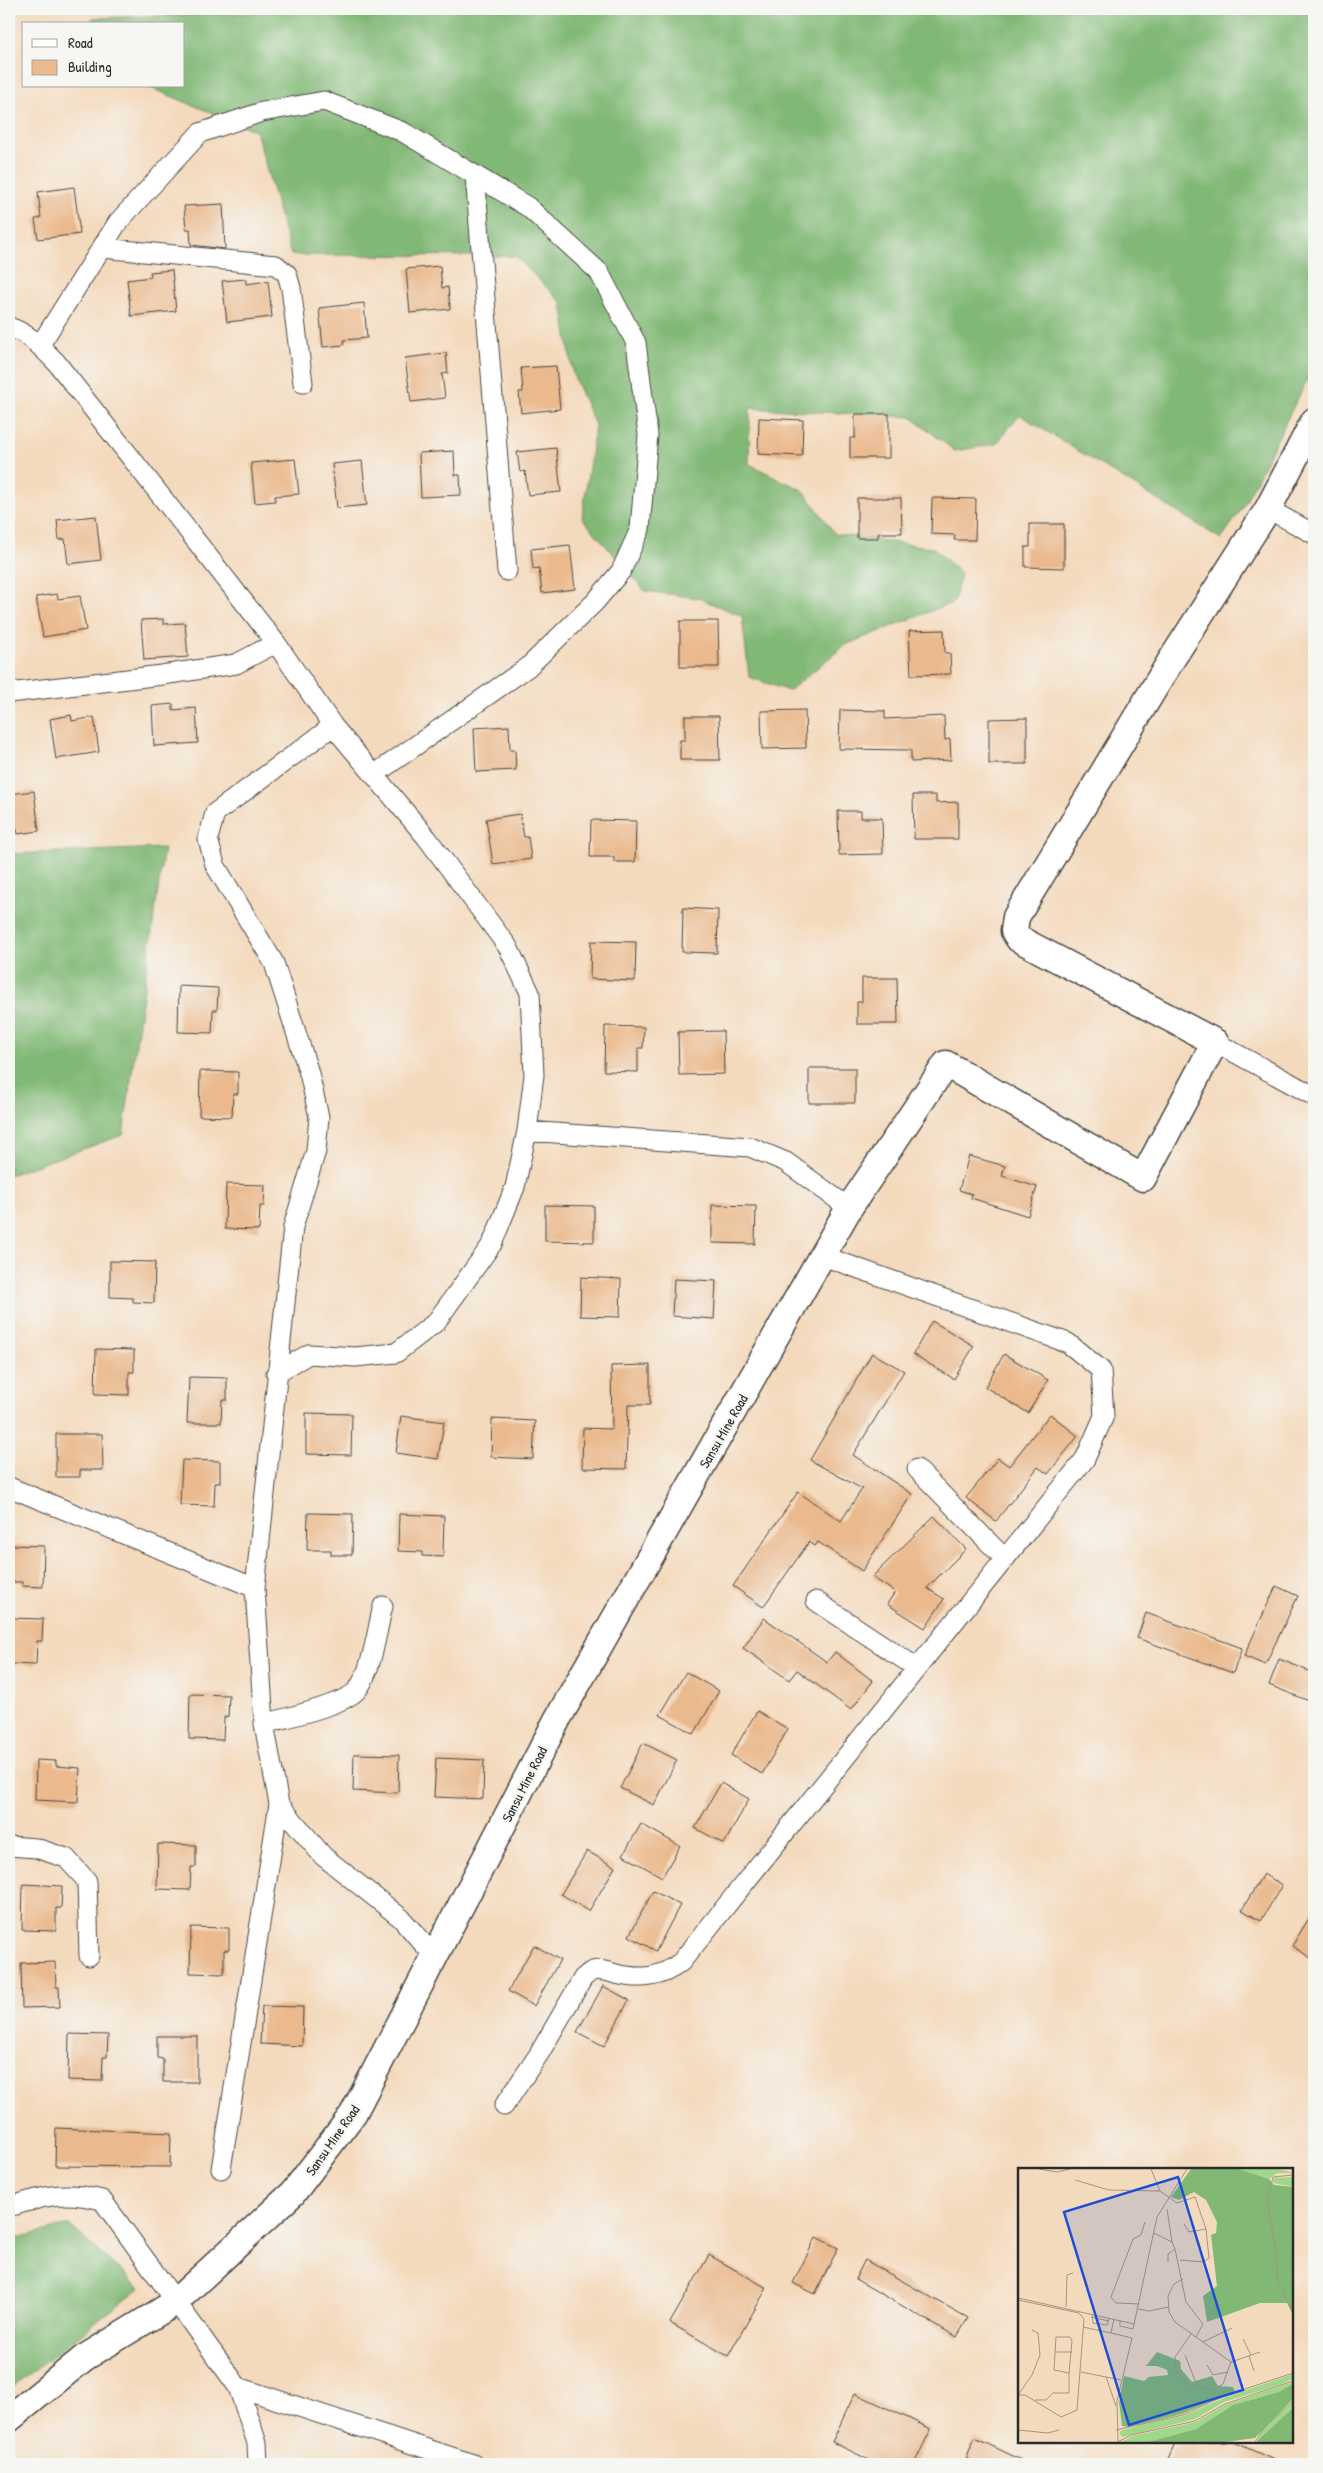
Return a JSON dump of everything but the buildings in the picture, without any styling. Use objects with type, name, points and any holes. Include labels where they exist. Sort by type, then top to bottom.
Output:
[{"type":"street","points":[[40,345],[118,222],[200,133],[262,112],[324,101],[403,132],[528,207],[599,272],[636,343],[648,435],[640,529],[622,571],[595,602],[528,667],[375,774]]},
{"type":"street","points":[[475,175],[507,571]]},
{"type":"street","points":[[103,248],[276,265],[287,274],[291,288],[303,383]]},
{"type":"street","points":[[9,327],[20,330],[40,345],[56,362],[276,643],[333,726],[427,838],[508,947],[530,993],[534,1075],[527,1130],[515,1187],[492,1244],[436,1322],[396,1353],[355,1357],[310,1354],[276,1373]]},
{"type":"street","points":[[1314,421],[1268,509],[1170,662],[1016,917],[1014,931],[1018,939],[1314,1096]]},
{"type":"street","points":[[1268,509],[1314,534]]},
{"type":"street","points":[[9,693],[162,675],[236,664],[276,643]]},
{"type":"street","points":[[221,2169],[279,1804],[264,1724],[255,1588],[276,1373],[293,1226],[316,1152],[319,1117],[310,1073],[274,963],[215,866],[208,839],[215,813],[333,726]]},
{"type":"street","name":"Sansu Mine Road","points":[[9,2419],[84,2358],[174,2302],[293,2194],[353,2114],[558,1720],[849,1208],[946,1064],[1143,1178],[1215,1042]]},
{"type":"street","points":[[527,1130],[750,1147],[786,1162],[849,1208]]},
{"type":"street","points":[[504,2106],[539,2054],[583,1978],[592,1971],[606,1971],[629,1977],[650,1977],[668,1973],[681,1962],[1085,1459],[1104,1416],[1101,1370],[1068,1343],[823,1256]]},
{"type":"street","points":[[917,1469],[1005,1559]]},
{"type":"street","points":[[9,1487],[255,1588]]},
{"type":"street","points":[[816,1601],[917,1668]]},
{"type":"street","points":[[264,1724],[334,1704],[357,1691],[367,1670],[383,1606]]},
{"type":"street","points":[[279,1804],[322,1856],[401,1918],[434,1956]]},
{"type":"street","points":[[9,1846],[36,1848],[66,1858],[87,1881],[89,1956]]},
{"type":"street","points":[[9,2207],[46,2195],[78,2194],[102,2200],[174,2302],[238,2387],[258,2443],[258,2464]]},
{"type":"street","points":[[238,2387],[473,2464]]},
{"type":"green space","points":[[363,9],[1314,9],[1314,366],[1243,507],[1221,539],[1020,415],[996,444],[955,451],[911,417],[750,408],[749,464],[804,491],[835,534],[934,548],[961,574],[954,602],[845,645],[789,691],[749,677],[742,616],[698,598],[645,591],[582,518],[595,425],[573,375],[562,303],[515,256],[291,255],[256,131],[151,88],[185,88],[185,22],[93,22],[92,18]]},
{"type":"green space","points":[[164,848],[123,1135],[9,1175],[9,854]]},
{"type":"green space","points":[[69,2225],[140,2288],[9,2390],[9,2240]]}]
